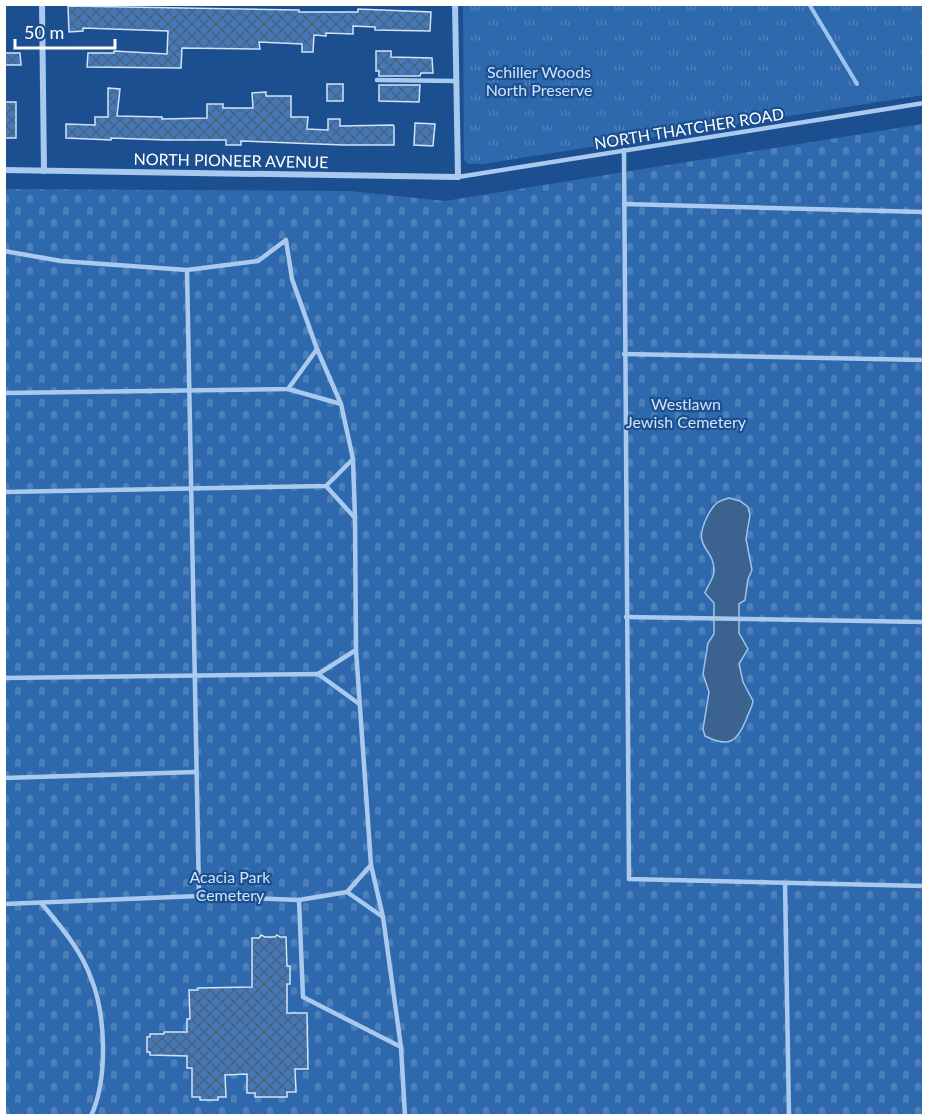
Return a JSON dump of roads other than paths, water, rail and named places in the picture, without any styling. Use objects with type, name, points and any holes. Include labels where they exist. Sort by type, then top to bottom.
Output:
[{"type":"street","points":[[42,4],[44,171]]},
{"type":"street","points":[[455,4],[458,177]]},
{"type":"street","name":"NORTH PIONEER AVENUE","points":[[4,170],[458,177]]},
{"type":"lane","points":[[377,80],[456,81]]},
{"type":"lane","name":"NORTH THATCHER ROAD","points":[[458,177],[924,103]]},
{"type":"lane","points":[[624,150],[629,879],[924,886]]},
{"type":"lane","points":[[624,204],[924,212]]},
{"type":"lane","points":[[4,251],[61,261],[187,270],[258,261],[286,240],[292,279],[317,349],[341,404],[353,459],[358,703],[371,865],[383,917],[401,1047],[405,1116]]},
{"type":"lane","points":[[187,270],[199,896]]},
{"type":"lane","points":[[288,389],[317,349]]},
{"type":"lane","points":[[624,354],[924,360]]},
{"type":"lane","points":[[4,393],[288,389],[341,404]]},
{"type":"lane","points":[[4,492],[326,486],[353,459]]},
{"type":"lane","points":[[326,486],[356,518]]},
{"type":"lane","points":[[626,617],[924,622]]},
{"type":"lane","points":[[4,678],[318,674],[356,650]]},
{"type":"lane","points":[[318,674],[358,703]]},
{"type":"lane","points":[[4,778],[196,771]]},
{"type":"lane","points":[[4,904],[199,896],[299,900],[346,892],[371,865]]},
{"type":"lane","points":[[785,883],[789,1116]]},
{"type":"lane","points":[[346,892],[383,917]]},
{"type":"lane","points":[[299,900],[303,998],[401,1047]]},
{"type":"lane","points":[[42,904],[70,938],[91,978],[102,1020],[102,1065],[95,1107],[91,1116]]},
{"type":"waterway","points":[[809,4],[857,84]]},
{"type":"park label","name":"Schiller Woods North Preserve","points":[[539,80]]},
{"type":"park label","name":"Westlawn Jewish Cemetery","points":[[686,412]]},
{"type":"park label","name":"Acacia Park Cemetery","points":[[230,885]]}]
